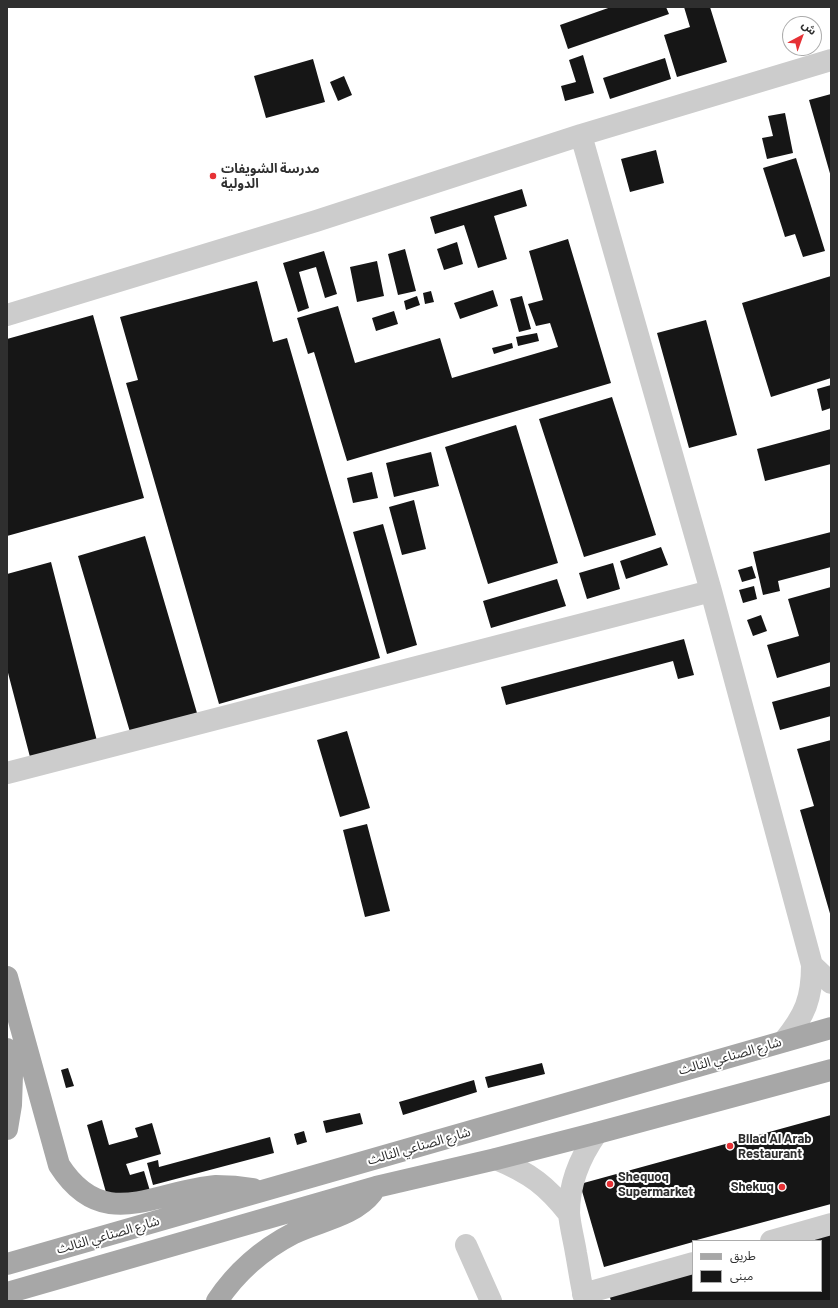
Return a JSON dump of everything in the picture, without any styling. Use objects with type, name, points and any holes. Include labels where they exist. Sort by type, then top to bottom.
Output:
[{"type":"main road","points":[[7,977],[59,1165],[68,1179],[81,1191],[96,1200],[113,1204],[129,1204],[216,1186],[241,1187],[264,1191]]},
{"type":"main road","name":"شارع الصناعي الثالث","points":[[7,1264],[831,1028]]},
{"type":"main road","points":[[7,1049],[12,1075],[11,1105],[7,1129]]},
{"type":"main road","points":[[7,1293],[376,1187],[598,1133],[831,1070]]},
{"type":"main road","points":[[217,1301],[229,1283],[263,1252],[294,1233],[351,1210],[363,1202],[376,1187]]},
{"type":"street","points":[[7,315],[316,221],[581,135],[831,60]]},
{"type":"street","points":[[581,135],[711,591],[812,965],[812,984],[807,1005],[797,1024],[784,1041]]},
{"type":"street","points":[[7,773],[711,591]]},
{"type":"street","points":[[812,965],[831,983]]},
{"type":"street","points":[[598,1133],[587,1148],[575,1174],[570,1197],[569,1214],[584,1297],[692,1263]]},
{"type":"street","points":[[496,1159],[517,1168],[537,1180],[555,1196],[569,1214]]},
{"type":"street","points":[[775,1240],[831,1224]]},
{"type":"street","points":[[466,1246],[491,1301]]},
{"type":"building","points":[[611,7],[666,7],[669,14],[568,49],[560,25]]},
{"type":"building","points":[[684,7],[710,7],[727,62],[677,77],[664,35],[690,27]]},
{"type":"building","points":[[583,55],[594,93],[565,101],[561,86],[576,82],[569,60]]},
{"type":"building","points":[[665,58],[671,79],[610,99],[603,78]]},
{"type":"building","points":[[313,59],[325,102],[266,118],[254,76]]},
{"type":"building","points":[[344,76],[352,95],[338,101],[330,82]]},
{"type":"building","points":[[831,94],[831,177],[809,100]]},
{"type":"building","points":[[785,113],[793,153],[767,159],[762,138],[773,136],[768,116]]},
{"type":"building","points":[[656,150],[664,183],[630,192],[621,159]]},
{"type":"building","points":[[796,158],[825,251],[803,257],[795,234],[785,237],[763,168]]},
{"type":"building","points":[[522,189],[527,206],[494,216],[507,259],[478,268],[464,225],[435,234],[430,217]]},
{"type":"building","points":[[568,239],[611,383],[347,461],[314,352],[308,354],[297,318],[338,306],[355,363],[440,338],[452,378],[558,347],[550,323],[536,326],[528,304],[543,300],[529,251]]},
{"type":"building","points":[[457,242],[463,264],[444,270],[437,249]]},
{"type":"building","points":[[405,249],[416,291],[398,295],[388,254]]},
{"type":"building","points":[[324,251],[337,294],[325,298],[316,267],[299,272],[309,308],[298,312],[283,263]]},
{"type":"building","points":[[377,261],[384,296],[357,302],[350,267]]},
{"type":"building","points":[[831,276],[831,378],[771,397],[742,303]]},
{"type":"building","points":[[257,281],[273,342],[287,338],[380,658],[219,704],[126,383],[138,380],[120,317]]},
{"type":"building","points":[[493,290],[498,306],[460,319],[454,303]]},
{"type":"building","points":[[431,291],[434,302],[425,304],[423,293]]},
{"type":"building","points":[[417,296],[420,305],[406,310],[404,301]]},
{"type":"building","points":[[522,296],[531,329],[519,332],[510,299]]},
{"type":"building","points":[[394,311],[398,324],[376,331],[372,318]]},
{"type":"building","points":[[93,315],[144,498],[7,536],[7,339]]},
{"type":"building","points":[[706,320],[737,435],[689,448],[657,333]]},
{"type":"building","points":[[537,333],[539,341],[518,346],[516,337]]},
{"type":"building","points":[[512,343],[513,348],[494,354],[492,348]]},
{"type":"building","points":[[831,385],[831,408],[822,411],[817,389]]},
{"type":"building","points":[[612,397],[656,535],[584,557],[539,419]]},
{"type":"building","points":[[516,425],[558,563],[488,584],[445,447]]},
{"type":"building","points":[[831,429],[831,464],[765,481],[757,449]]},
{"type":"building","points":[[431,452],[439,486],[394,497],[386,463]]},
{"type":"building","points":[[372,472],[378,498],[353,503],[347,478]]},
{"type":"building","points":[[414,500],[426,549],[402,555],[389,507]]},
{"type":"building","points":[[383,524],[417,645],[387,654],[353,532]]},
{"type":"building","points":[[831,532],[831,567],[778,581],[780,591],[763,595],[753,552]]},
{"type":"building","points":[[145,536],[197,713],[130,732],[78,556]]},
{"type":"building","points":[[661,547],[668,565],[626,579],[620,561]]},
{"type":"building","points":[[51,562],[97,741],[30,757],[7,669],[7,574]]},
{"type":"building","points":[[613,563],[620,589],[587,599],[579,573]]},
{"type":"building","points":[[752,566],[756,578],[742,582],[738,570]]},
{"type":"building","points":[[557,579],[566,606],[491,628],[483,601]]},
{"type":"building","points":[[754,586],[757,599],[743,603],[739,590]]},
{"type":"building","points":[[831,587],[831,662],[777,678],[767,645],[799,636],[788,599]]},
{"type":"building","points":[[761,615],[767,631],[753,636],[747,620]]},
{"type":"building","points":[[684,639],[694,675],[678,679],[673,661],[506,705],[501,687]]},
{"type":"building","points":[[831,686],[831,716],[780,730],[772,702]]},
{"type":"building","points":[[347,731],[370,808],[340,817],[317,740]]},
{"type":"building","points":[[831,740],[831,917],[800,810],[814,806],[797,749]]},
{"type":"building","points":[[367,824],[390,911],[365,917],[343,830]]},
{"type":"building","points":[[542,1063],[545,1074],[488,1088],[485,1077]]},
{"type":"building","points":[[68,1068],[74,1086],[66,1088],[61,1070]]},
{"type":"building","points":[[474,1080],[477,1092],[403,1115],[399,1102]]},
{"type":"building","points":[[360,1113],[363,1124],[326,1133],[323,1121]]},
{"type":"building","points":[[831,1115],[831,1204],[692,1240],[692,1242],[604,1267],[580,1184]]},
{"type":"building","points":[[102,1120],[109,1145],[138,1137],[135,1128],[152,1123],[161,1154],[126,1164],[130,1175],[144,1171],[150,1191],[109,1203],[87,1125]]},
{"type":"building","points":[[304,1131],[307,1142],[297,1145],[294,1134]]},
{"type":"building","points":[[270,1137],[274,1153],[153,1185],[147,1163],[158,1160],[159,1167]]},
{"type":"building","points":[[831,1233],[831,1301],[611,1301],[609,1294],[692,1271],[692,1292],[822,1292],[822,1240],[806,1240]]},
{"type":"place","name":"مدرسة الشويفات الدولية","points":[[213,176]]},
{"type":"place","name":"Bilad Al Arab Restaurant","points":[[730,1146]]},
{"type":"place","name":"Shequoq Supermarket","points":[[610,1184]]},
{"type":"place","name":"Shekuq","points":[[782,1187]]}]
